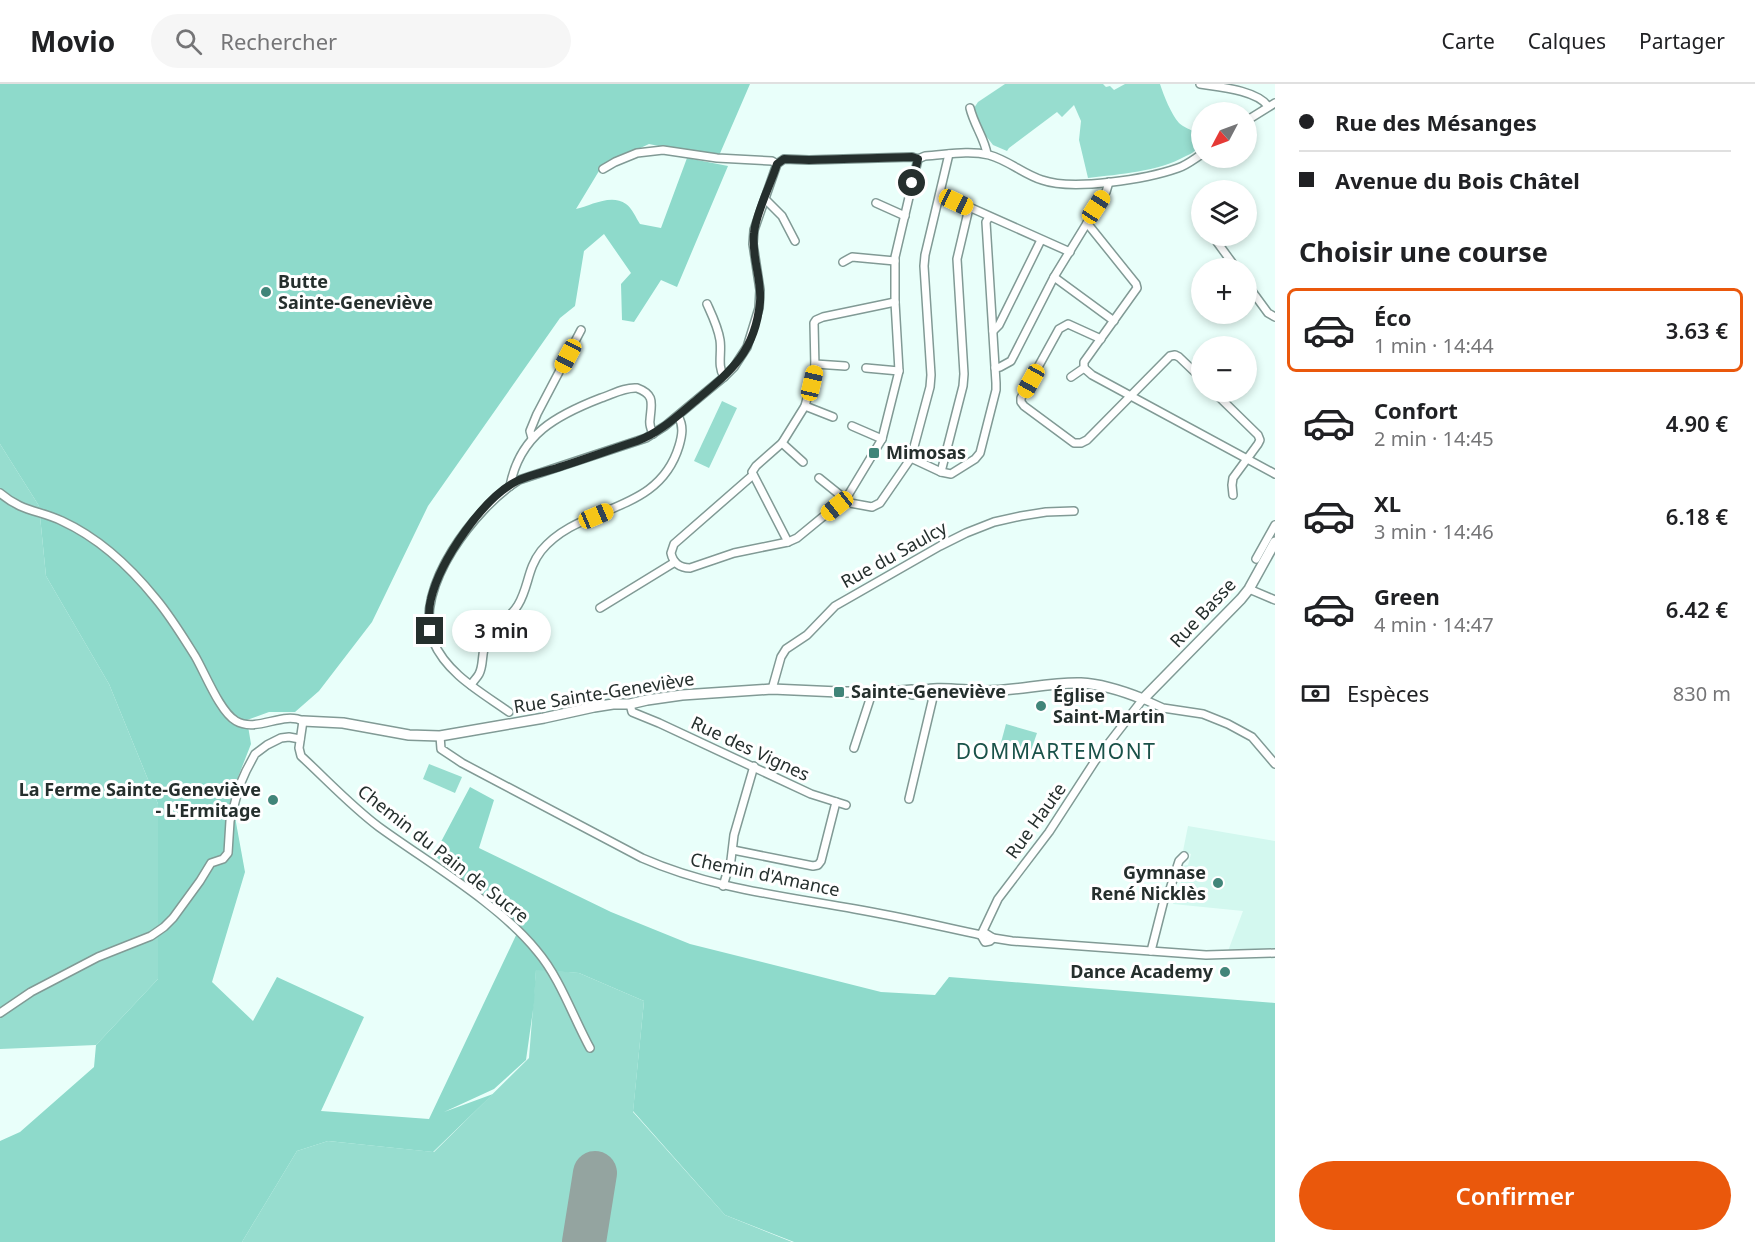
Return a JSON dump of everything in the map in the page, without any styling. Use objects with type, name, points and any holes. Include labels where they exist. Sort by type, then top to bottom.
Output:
[{"type":"street","points":[[1200,84],[1225,87],[1259,97],[1272,104],[1257,114]]},
{"type":"street","points":[[970,108],[986,146],[987,154]]},
{"type":"street","points":[[603,169],[637,153],[663,150],[717,158],[772,161],[777,164]]},
{"type":"street","points":[[509,712],[453,670],[433,641],[429,622],[431,597],[447,561],[465,531],[487,505],[510,486],[519,480],[653,434],[724,377],[744,353],[755,326],[760,300],[753,234],[777,164],[784,159],[912,157],[918,159],[925,156],[961,153],[987,154],[999,158],[1025,174],[1051,182],[1075,185],[1138,178],[1180,168],[1191,161]]},
{"type":"street","points":[[819,478],[850,503],[877,506],[911,458],[930,387],[931,375],[925,255],[949,154]]},
{"type":"street","points":[[753,476],[674,544],[671,553],[675,562],[685,568],[690,568],[734,553],[788,542],[797,538],[845,499],[882,439],[900,371],[895,302],[895,261],[918,159]]},
{"type":"street","points":[[994,368],[1011,361],[1054,277],[1110,182]]},
{"type":"street","points":[[940,195],[1070,252]]},
{"type":"street","points":[[765,199],[782,216],[795,242]]},
{"type":"street","points":[[876,203],[905,216]]},
{"type":"street","points":[[941,472],[963,386],[957,259],[969,208]]},
{"type":"street","points":[[911,458],[941,472],[951,474],[978,456],[996,390],[986,222],[989,217]]},
{"type":"street","points":[[1087,223],[1136,284],[1136,291],[1084,362],[1084,368],[1092,375],[1275,474]]},
{"type":"street","points":[[993,331],[999,325],[1041,240]]},
{"type":"street","points":[[843,262],[852,257],[895,261]]},
{"type":"street","points":[[1054,277],[1114,321]]},
{"type":"street","points":[[1257,298],[1268,313],[1275,317]]},
{"type":"street","points":[[788,542],[752,472],[754,467],[782,443],[805,406],[815,364],[814,325],[816,320],[895,302]]},
{"type":"street","points":[[707,304],[719,333],[720,369],[724,377]]},
{"type":"street","points":[[1101,339],[1068,324],[1061,327],[1021,398],[1022,405],[1074,443],[1078,444],[1087,440],[1173,355],[1179,357],[1191,368]]},
{"type":"street","points":[[532,438],[530,431],[537,414],[581,330]]},
{"type":"street","points":[[815,364],[845,366]]},
{"type":"street","points":[[866,368],[900,371]]},
{"type":"street","points":[[1071,377],[1084,368]]},
{"type":"street","points":[[510,486],[515,468],[526,445],[556,418],[568,411],[633,387],[644,391],[651,399],[650,424],[653,434]]},
{"type":"street","points":[[1224,402],[1259,438],[1258,444],[1232,481],[1233,495]]},
{"type":"street","points":[[805,406],[833,417]]},
{"type":"street","points":[[471,685],[479,673],[484,648],[489,637],[518,606],[524,594],[528,574],[541,551],[553,539],[574,525],[621,506],[652,488],[678,452],[682,428],[678,416]]},
{"type":"street","points":[[852,426],[882,439]]},
{"type":"street","points":[[782,443],[803,462]]},
{"type":"street","points":[[0,494],[16,505],[56,518],[85,533],[129,569],[170,617],[195,656],[222,708],[231,718],[248,724],[295,717],[303,721],[300,739],[281,738],[255,754],[239,787],[230,821],[228,853],[223,859],[212,863],[165,927],[151,936],[98,957],[31,992],[0,1013]]},
{"type":"street","name":"Rue du Saulcy","points":[[772,689],[781,657],[786,649],[807,635],[835,606],[966,533],[994,522],[1021,516],[1074,511]]},
{"type":"street","points":[[1256,559],[1275,525]]},
{"type":"street","name":"Rue Basse","points":[[1143,699],[1226,616],[1249,589],[1275,542]]},
{"type":"street","points":[[600,608],[675,562]]},
{"type":"street","points":[[1249,589],[1275,600]]},
{"type":"street","name":"Rue Sainte-Geneviève","points":[[303,721],[343,723],[409,735],[440,736],[614,704],[633,704],[682,695],[772,689],[898,695],[935,689],[996,691],[1082,683],[1114,688],[1143,699]]},
{"type":"street","points":[[909,799],[935,689]]},
{"type":"street","points":[[854,748],[872,693]]},
{"type":"street","points":[[1143,699],[1163,708],[1203,714],[1228,724],[1252,737],[1275,764]]},
{"type":"street","name":"Rue Haute","points":[[981,935],[998,899],[1049,832],[1095,761],[1143,699]]},
{"type":"street","name":"Rue des Vignes","points":[[633,704],[643,717],[811,794],[846,805]]},
{"type":"street","name":"Chemin d'Amance","points":[[440,736],[443,751],[492,779],[642,858],[723,886],[858,909],[981,935],[985,942],[993,938],[1068,946],[1081,945],[1206,955],[1275,953]]},
{"type":"street","name":"Chemin du Pain de Sucre","points":[[300,739],[301,756],[359,811],[489,906],[524,936],[549,968],[590,1048]]},
{"type":"street","points":[[723,886],[733,850],[734,835],[754,766]]},
{"type":"street","points":[[733,850],[813,866],[818,865],[836,802]]},
{"type":"street","points":[[1151,951],[1164,900],[1179,861],[1184,856]]},
{"type":"shaded area","points":[[1188,826],[1275,841],[1275,948],[1228,951],[1243,911],[1173,904],[1183,877],[1178,875],[1180,866],[1188,865],[1191,854],[1183,851]]},
{"type":"green space","points":[[0,84],[750,84],[718,158],[649,144],[602,166],[576,209],[601,201],[620,201],[630,208],[640,224],[661,228],[687,158],[728,166],[677,287],[661,280],[634,322],[622,320],[621,284],[631,273],[604,234],[584,251],[575,306],[560,318],[428,506],[372,622],[319,691],[295,712],[269,712],[247,720],[251,744],[231,795],[245,872],[212,982],[253,1021],[277,977],[364,1017],[321,1111],[429,1119],[519,929],[434,855],[470,787],[494,800],[479,848],[611,912],[690,944],[881,992],[935,995],[949,977],[1275,1003],[1275,1242],[794,1242],[725,1215],[633,1111],[644,1001],[579,973],[536,970],[526,1060],[494,1089],[444,1112],[493,1094],[433,1152],[328,1141],[297,1151],[242,1242],[0,1242],[0,1141],[20,1132],[94,1067],[96,1045],[158,979],[158,804],[109,684],[46,576],[39,506],[0,444]]},
{"type":"green space","points":[[1005,84],[1103,84],[1114,90],[1125,84],[1160,84],[1176,119],[1191,131],[1191,153],[1163,166],[1138,172],[1088,178],[1079,140],[1081,121],[1074,105],[1062,117],[1057,112],[1007,151],[993,145],[983,132],[974,108],[978,102]]},
{"type":"green space","points":[[722,401],[737,408],[709,468],[694,461]]},
{"type":"green space","points":[[0,444],[39,506],[46,576],[109,684],[158,804],[158,979],[96,1045],[0,1049]]},
{"type":"green space","points":[[1006,724],[1037,733],[1028,759],[999,750]]},
{"type":"green space","points":[[429,764],[462,777],[455,793],[423,779]]},
{"type":"green space","points":[[536,969],[579,973],[644,1001],[633,1112],[725,1215],[792,1242],[242,1242],[297,1151],[328,1141],[434,1152],[529,1058]]},
{"type":"runway","points":[[584,1242],[595,1173]]},
{"type":"place","name":"Butte Sainte-Geneviève","points":[[266,292]]},
{"type":"place","name":"Mimosas","points":[[874,453]]},
{"type":"place","name":"Sainte-Geneviève","points":[[839,692]]},
{"type":"place","name":"Église Saint-Martin","points":[[1041,706]]},
{"type":"place","name":"La Ferme Sainte-Geneviève - L'Ermitage","points":[[273,800]]},
{"type":"place","name":"Gymnase René Nicklès","points":[[1218,883]]},
{"type":"place","name":"Dance Academy","points":[[1225,972]]},
{"type":"district","name":"DOMMARTEMONT","points":[[1056,752]]},
{"type":"route","points":[[430,631],[431,597],[447,561],[465,531],[498,495],[519,480],[646,438],[665,426],[724,377],[739,360],[755,326],[760,300],[758,269],[753,244],[754,230],[777,164],[784,159],[912,157],[918,159],[912,183]]}]
